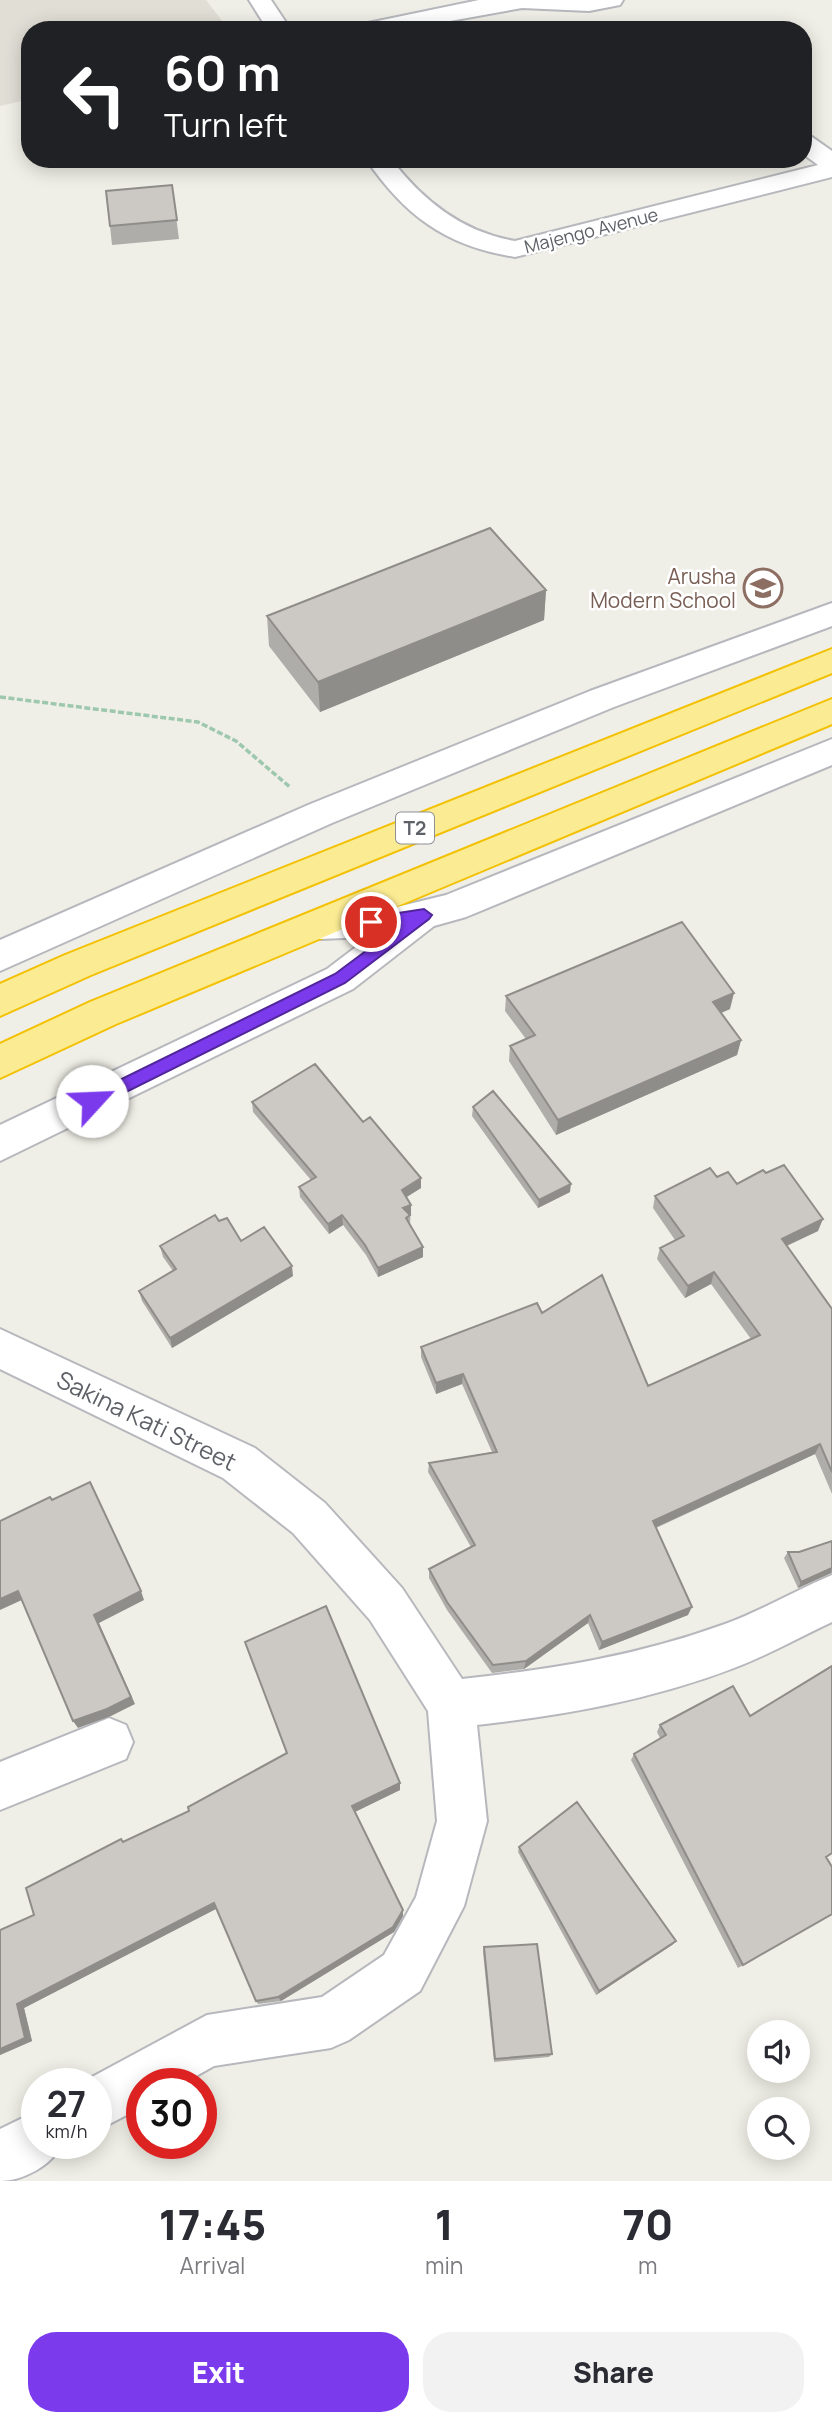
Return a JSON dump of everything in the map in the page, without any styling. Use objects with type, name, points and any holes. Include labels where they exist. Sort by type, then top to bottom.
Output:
[{"type":"highway","name":"T2","points":[[0,1001],[78,965],[832,660]]},
{"type":"highway","name":"T2","points":[[0,1062],[103,1013],[832,711]]},
{"type":"street","points":[[260,0],[274,21]]},
{"type":"street","points":[[413,21],[499,4],[533,1],[585,6],[612,0]]},
{"type":"street","points":[[812,149],[832,166]]},
{"type":"street","name":"Majengo Avenue","points":[[384,168],[399,189],[434,220],[466,237],[492,246],[515,249],[832,166]]},
{"type":"street","points":[[0,956],[320,814],[602,699],[832,614]]},
{"type":"street","points":[[320,925],[397,921],[453,907],[832,751]]},
{"type":"street","points":[[0,1144],[340,979],[424,915]]},
{"type":"street","name":"Sakina Kati Street","points":[[0,1348],[97,1397],[239,1462],[309,1518],[386,1604],[451,1704],[462,1821],[439,1906],[402,1973],[331,2022],[207,2041],[112,2095]]},
{"type":"street","points":[[451,1704],[560,1692],[650,1672],[733,1645],[832,1598]]},
{"type":"street","points":[[0,1786],[109,1742]]},
{"type":"street","points":[[0,2159],[21,2147]]},
{"type":"path","points":[[0,697],[212,726],[246,747],[320,814]]},
{"type":"shaded area","points":[[0,0],[206,0],[222,21],[21,21],[21,101],[0,106]]},
{"type":"building","points":[[172,185],[177,220],[110,226],[106,191]]},
{"type":"building","points":[[490,528],[546,590],[318,682],[267,616]]},
{"type":"building","points":[[682,922],[734,993],[713,1002],[741,1040],[558,1120],[510,1046],[535,1035],[506,996]]},
{"type":"building","points":[[315,1064],[363,1122],[370,1117],[421,1178],[402,1190],[411,1205],[403,1208],[410,1215],[406,1218],[423,1247],[378,1268],[365,1245],[342,1215],[328,1224],[299,1187],[316,1177],[252,1102]]},
{"type":"building","points":[[493,1091],[571,1184],[539,1200],[473,1107]]},
{"type":"building","points":[[784,1165],[823,1219],[782,1239],[832,1309],[832,1472],[820,1444],[653,1521],[692,1607],[602,1642],[590,1615],[526,1661],[493,1665],[447,1602],[429,1569],[475,1545],[429,1463],[497,1452],[463,1374],[436,1383],[421,1347],[537,1303],[542,1313],[602,1275],[648,1386],[760,1335],[714,1272],[688,1286],[660,1248],[684,1236],[655,1196],[710,1168],[717,1177],[728,1172],[737,1184],[763,1170],[766,1173]]},
{"type":"building","points":[[215,1215],[219,1221],[227,1218],[241,1241],[264,1227],[292,1266],[170,1338],[139,1291],[176,1269],[160,1246]]},
{"type":"building","points":[[90,1482],[141,1591],[94,1615],[131,1697],[73,1721],[18,1591],[0,1599],[0,1521],[50,1497],[52,1500]]},
{"type":"building","points":[[832,1541],[832,1568],[801,1582],[788,1552],[799,1552]]},
{"type":"building","points":[[326,1606],[400,1783],[352,1806],[403,1910],[393,1927],[278,1997],[256,2001],[214,1903],[17,2004],[25,2038],[0,2049],[0,1930],[34,1915],[26,1888],[121,1839],[123,1842],[189,1811],[188,1807],[287,1753],[245,1642]]},
{"type":"building","points":[[832,1666],[832,1853],[826,1857],[832,1867],[832,1914],[743,1965],[634,1754],[666,1735],[660,1725],[733,1686],[750,1716]]},
{"type":"building","points":[[577,1802],[676,1941],[599,1991],[519,1847]]},
{"type":"building","points":[[537,1944],[552,2054],[495,2059],[484,1947]]},
{"type":"place","name":"Arusha Modern School","points":[[763,588]]},
{"type":"route","points":[[92,1101],[340,979],[424,915],[397,921],[371,922]]}]
